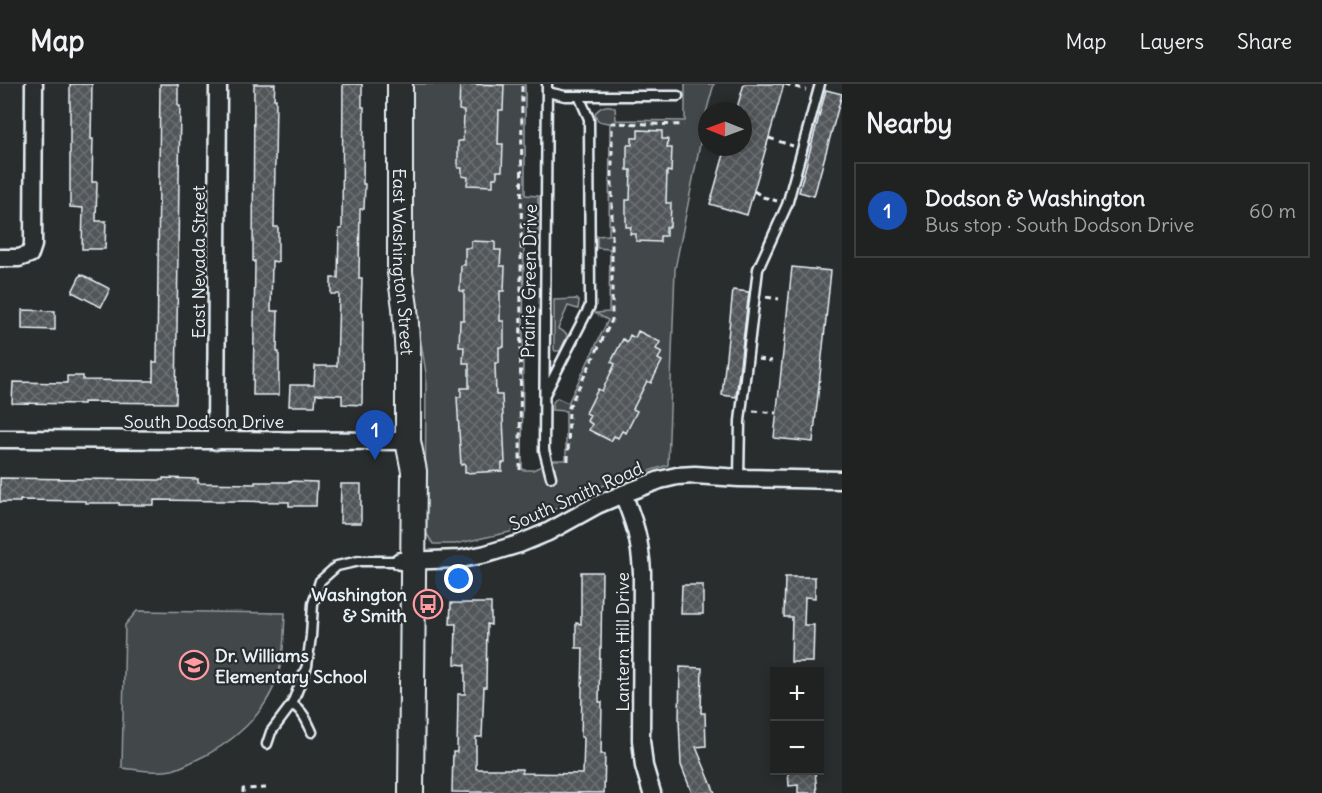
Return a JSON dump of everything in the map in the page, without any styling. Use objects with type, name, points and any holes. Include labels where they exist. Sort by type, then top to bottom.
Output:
[{"type":"main road","name":"East Washington Street","points":[[400,84],[400,273],[408,358],[408,441],[399,473],[406,561],[411,793]]},
{"type":"main road","name":"East Washington Street","points":[[400,793],[406,561]]},
{"type":"street","points":[[0,258],[19,258],[30,254],[33,245],[34,84]]},
{"type":"street","name":"East Nevada Street","points":[[216,441],[218,84]]},
{"type":"street","name":"South Dodson Drive","points":[[0,439],[408,441]]},
{"type":"street","name":"South Smith Road","points":[[406,561],[461,559],[519,544],[548,532],[597,505],[660,480],[677,476],[842,480]]},
{"type":"street","name":"Lantern Hill Drive","points":[[623,494],[636,526],[641,546],[641,740],[644,766],[652,793]]},
{"type":"lane","points":[[739,478],[740,421],[758,269],[787,204],[820,84]]},
{"type":"lane","points":[[547,88],[566,96],[678,96]]},
{"type":"lane","name":"Prairie Green Drive","points":[[547,88],[544,450],[551,477]]},
{"type":"lane","points":[[544,396],[590,306],[589,119],[579,96]]},
{"type":"lane","points":[[267,744],[270,732],[292,704],[307,666],[313,604],[320,581],[337,567],[359,561],[406,561]]},
{"type":"lane","points":[[292,704],[300,709],[312,732]]},
{"type":"path","points":[[520,470],[522,84]]},
{"type":"path","points":[[785,84],[818,94]]},
{"type":"path","points":[[568,461],[569,407],[612,320],[612,123],[684,125]]},
{"type":"path","points":[[769,138],[803,148]]},
{"type":"path","points":[[754,191],[764,197],[787,204]]},
{"type":"path","points":[[742,410],[777,413]]},
{"type":"path","points":[[243,793],[243,789],[267,788]]},
{"type":"shaded area","points":[[407,84],[525,84],[525,195],[538,196],[538,235],[524,236],[522,470],[533,470],[554,460],[566,460],[566,411],[552,410],[553,402],[557,398],[568,403],[608,320],[595,313],[609,312],[610,249],[597,248],[597,236],[609,235],[610,123],[598,120],[595,113],[602,107],[610,106],[615,108],[616,120],[685,121],[685,84],[714,84],[709,102],[698,102],[698,154],[675,269],[668,465],[599,487],[510,532],[455,544],[433,544],[425,531],[426,373],[406,251]]},
{"type":"shaded area","points":[[577,299],[578,309],[568,306],[558,329],[567,336],[560,351],[555,351],[554,300]]},
{"type":"shaded area","points":[[137,611],[285,613],[279,670],[264,705],[233,738],[194,761],[172,770],[122,768],[125,625]]},
{"type":"building","points":[[70,84],[92,84],[92,182],[97,182],[96,221],[106,221],[105,249],[82,249],[83,208],[70,207]]},
{"type":"building","points":[[160,84],[178,84],[178,106],[180,106],[176,403],[12,403],[13,382],[67,383],[67,376],[83,376],[83,380],[153,381],[153,362],[157,362]]},
{"type":"building","points":[[254,84],[275,84],[274,227],[278,227],[278,262],[272,261],[271,311],[278,311],[279,395],[253,395]]},
{"type":"building","points":[[343,84],[362,84],[362,107],[364,107],[363,184],[365,184],[364,209],[360,209],[359,278],[362,278],[361,312],[363,312],[362,405],[342,404],[342,395],[316,394],[315,406],[289,406],[290,385],[314,385],[315,366],[337,366],[339,294],[331,294],[331,278],[338,278],[339,229],[342,229]]},
{"type":"building","points":[[460,84],[504,85],[503,110],[499,110],[498,144],[503,144],[502,171],[497,171],[497,178],[493,178],[493,186],[467,185],[468,177],[462,176],[462,168],[458,168],[458,141],[463,141],[464,111],[459,110]]},
{"type":"building","points":[[744,84],[784,84],[747,215],[710,204],[723,156],[752,156],[752,102],[739,102]]},
{"type":"building","points":[[826,90],[842,94],[814,196],[799,192]]},
{"type":"building","points":[[638,130],[662,131],[662,139],[668,139],[667,148],[672,148],[671,172],[667,171],[666,203],[671,203],[670,227],[666,227],[666,236],[660,236],[660,242],[636,241],[636,234],[630,234],[631,227],[626,227],[626,200],[630,200],[631,170],[627,170],[627,145],[632,145],[632,138],[638,138]]},
{"type":"building","points":[[471,241],[495,242],[495,250],[501,250],[500,266],[505,266],[504,291],[500,291],[500,321],[504,321],[504,347],[499,347],[499,363],[495,363],[496,395],[502,395],[505,463],[502,463],[502,471],[465,473],[465,464],[461,465],[457,397],[461,397],[461,388],[469,388],[469,363],[463,363],[464,347],[459,347],[460,320],[464,320],[464,291],[460,291],[461,265],[465,265],[465,248],[471,248]]},
{"type":"building","points":[[792,267],[831,271],[813,442],[774,438]]},
{"type":"building","points":[[81,274],[110,289],[101,307],[72,292]]},
{"type":"building","points":[[733,290],[749,292],[736,397],[722,395]]},
{"type":"building","points":[[22,310],[55,311],[55,330],[22,329]]},
{"type":"building","points":[[638,331],[660,342],[656,349],[662,352],[658,359],[662,361],[651,383],[647,381],[633,409],[637,411],[626,433],[622,431],[618,438],[614,436],[611,441],[589,430],[592,424],[587,421],[590,415],[586,413],[598,389],[602,391],[615,364],[611,362],[623,339],[627,342],[630,335],[635,338]]},
{"type":"building","points":[[0,478],[163,480],[163,478],[198,479],[198,483],[255,484],[255,482],[317,482],[316,506],[289,506],[289,502],[154,500],[154,505],[119,505],[119,503],[85,503],[85,501],[0,502]]},
{"type":"building","points":[[341,484],[361,484],[361,523],[340,523]]},
{"type":"building","points":[[581,572],[602,572],[599,702],[602,702],[601,754],[605,754],[604,793],[452,792],[453,752],[457,752],[458,694],[465,694],[465,665],[455,664],[456,624],[450,624],[451,603],[491,603],[491,625],[487,624],[482,737],[476,737],[476,769],[522,769],[522,773],[583,774],[584,738],[581,737],[583,648],[576,648],[576,623],[581,624]]},
{"type":"building","points":[[785,577],[815,577],[815,598],[805,597],[804,625],[814,625],[813,662],[791,662],[792,617],[784,617]]},
{"type":"building","points":[[682,585],[703,585],[703,614],[681,614]]},
{"type":"building","points":[[680,667],[702,668],[701,713],[705,713],[706,746],[696,747],[715,793],[692,793],[681,765]]},
{"type":"building","points":[[788,775],[815,775],[817,793],[798,793],[798,785],[789,786]]},
{"type":"place","name":"Dodson & Washington","points":[[375,460]]},
{"type":"place","name":"Washington & Smith","points":[[428,604]]},
{"type":"place","name":"Dr. Williams Elementary School","points":[[194,665]]}]
